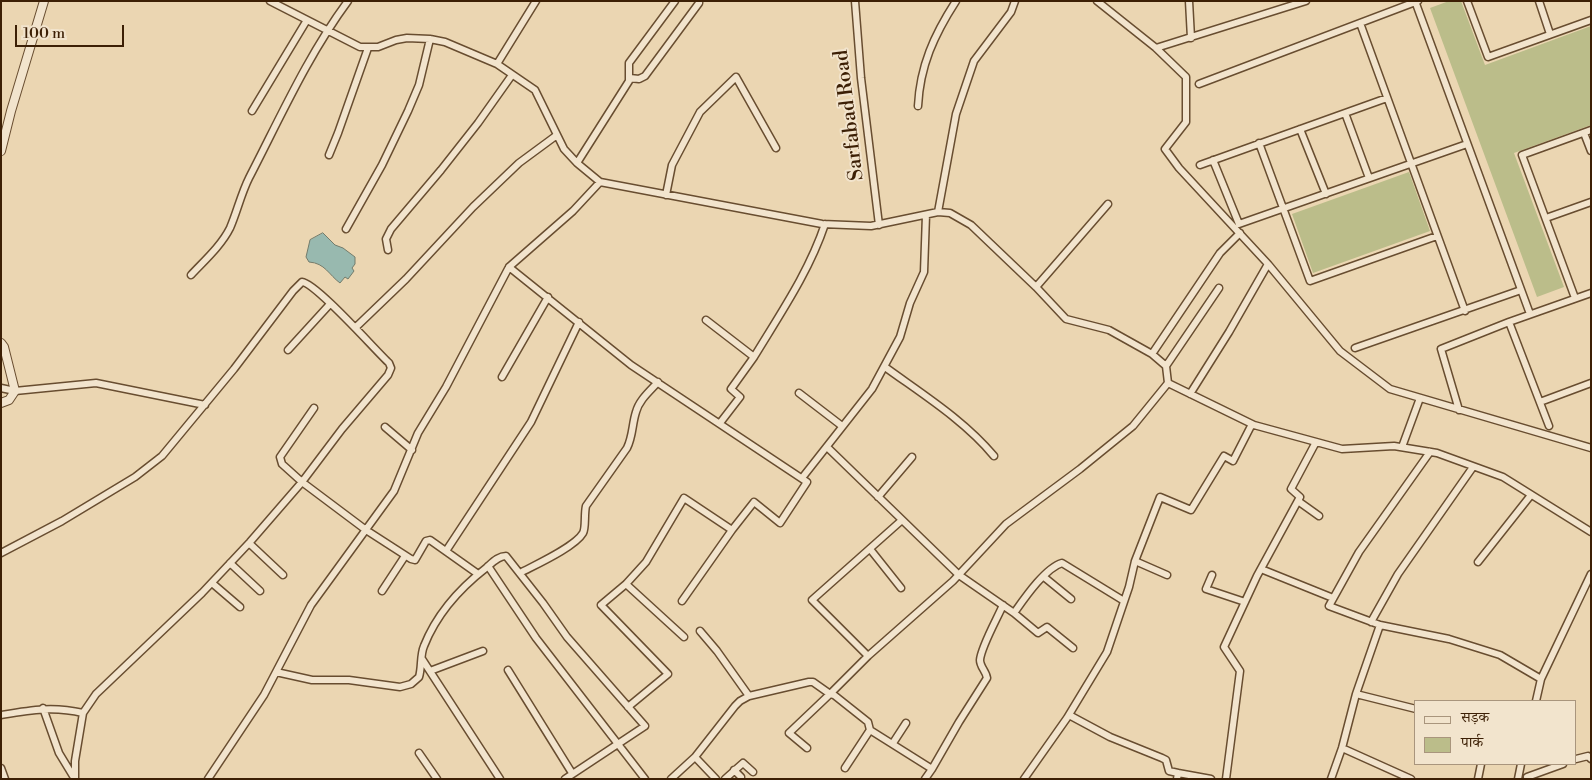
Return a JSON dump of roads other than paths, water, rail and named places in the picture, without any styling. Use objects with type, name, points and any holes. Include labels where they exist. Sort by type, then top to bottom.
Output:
[{"type":"street","points":[[1,151],[44,1]]},
{"type":"street","points":[[270,1],[360,47],[368,48],[407,38],[430,39],[445,42],[496,64],[535,90],[564,149],[577,163],[600,182],[666,196],[825,224],[871,226],[938,212],[950,213],[971,225],[1066,319],[1109,330],[1152,354],[1166,366]]},
{"type":"street","points":[[191,276],[220,243],[230,228],[243,190],[327,30],[348,1]]},
{"type":"street","points":[[496,64],[536,1]]},
{"type":"street","points":[[577,163],[629,81],[629,63],[675,1]]},
{"type":"street","name":"Sarfabad Road","points":[[854,1],[861,78],[880,225]]},
{"type":"street","points":[[918,106],[920,80],[934,39],[940,25],[956,1]]},
{"type":"street","points":[[938,212],[956,114],[974,61],[1016,1]]},
{"type":"street","points":[[1097,1],[1156,48],[1186,77],[1186,122],[1165,148],[1179,168],[1268,264],[1340,351],[1390,389],[1591,448]]},
{"type":"street","points":[[1189,1],[1191,38]]},
{"type":"street","points":[[1156,48],[1306,1]]},
{"type":"street","points":[[1467,1],[1488,57],[1591,20]]},
{"type":"street","points":[[1538,1],[1550,34]]},
{"type":"street","points":[[1199,84],[1416,2],[1530,314]]},
{"type":"street","points":[[630,78],[640,79],[644,77],[699,3]]},
{"type":"street","points":[[252,111],[307,20]]},
{"type":"street","points":[[1360,23],[1465,311]]},
{"type":"street","points":[[346,229],[382,165],[408,111],[419,85],[430,39]]},
{"type":"street","points":[[329,154],[368,48]]},
{"type":"street","points":[[388,250],[386,239],[391,229],[447,162],[512,75]]},
{"type":"street","points":[[666,196],[672,165],[700,112],[736,77],[776,148]]},
{"type":"street","points":[[1200,165],[1387,98]]},
{"type":"street","points":[[1345,113],[1369,178]]},
{"type":"street","points":[[1300,129],[1326,194]]},
{"type":"street","points":[[1575,298],[1522,155],[1587,132],[1591,151]]},
{"type":"street","points":[[355,328],[406,279],[473,207],[520,163],[557,136]]},
{"type":"street","points":[[1259,144],[1310,281],[1437,236]]},
{"type":"street","points":[[1213,160],[1239,224],[1467,144]]},
{"type":"street","points":[[208,779],[264,695],[311,605],[394,491],[418,433],[446,388],[509,267],[574,211],[600,182]]},
{"type":"street","points":[[1546,218],[1591,202]]},
{"type":"street","points":[[1036,288],[1108,204]]},
{"type":"street","points":[[802,478],[872,389],[900,337],[910,303],[924,272],[926,215]]},
{"type":"street","points":[[720,423],[740,397],[732,389],[754,357],[795,289],[818,244],[825,224]]},
{"type":"street","points":[[1152,354],[1220,253],[1240,233]]},
{"type":"street","points":[[1190,394],[1229,332],[1268,264]]},
{"type":"street","points":[[509,267],[631,364],[807,482],[780,523],[754,502],[682,602]]},
{"type":"street","points":[[1,553],[62,521],[135,477],[162,456],[205,405],[302,282],[307,282],[389,363],[391,368],[388,375],[342,429],[302,482],[249,543],[212,583],[96,694],[83,714],[78,737],[74,778]]},
{"type":"street","points":[[807,748],[789,733],[868,656],[959,575],[1006,524],[1080,469],[1133,426],[1168,383],[1166,366],[1219,288]]},
{"type":"street","points":[[1355,348],[1521,290]]},
{"type":"street","points":[[1459,410],[1441,349],[1530,314],[1591,293]]},
{"type":"street","points":[[502,376],[548,297]]},
{"type":"street","points":[[288,350],[330,304]]},
{"type":"street","points":[[706,320],[754,357]]},
{"type":"street","points":[[446,551],[531,422],[579,322]]},
{"type":"street","points":[[1509,322],[1549,426]]},
{"type":"street","points":[[1,343],[4,347],[15,391],[9,400],[1,403]]},
{"type":"street","points":[[885,367],[947,412],[994,456]]},
{"type":"street","points":[[520,573],[571,545],[582,534],[585,528],[584,514],[586,506],[628,448],[639,404],[658,382]]},
{"type":"street","points":[[1,388],[15,391],[96,383],[205,405]]},
{"type":"street","points":[[1168,383],[1252,424],[1316,442],[1342,449],[1394,446],[1430,452],[1503,477],[1591,532]]},
{"type":"street","points":[[1540,402],[1591,383]]},
{"type":"street","points":[[799,394],[842,426]]},
{"type":"street","points":[[1402,447],[1420,398]]},
{"type":"street","points":[[314,408],[280,457],[282,464],[302,482],[366,530],[405,556],[414,560],[428,540],[478,574]]},
{"type":"street","points":[[1024,779],[1069,715],[1107,652],[1135,560],[1160,497],[1190,510],[1224,456],[1233,460],[1252,424]]},
{"type":"street","points":[[385,427],[412,450]]},
{"type":"street","points":[[1226,779],[1240,671],[1224,647],[1261,569],[1300,497],[1290,489],[1316,442]]},
{"type":"street","points":[[827,447],[959,575],[1014,613],[1038,633],[1047,628],[1072,648]]},
{"type":"street","points":[[1430,452],[1359,552],[1329,606],[1380,625],[1449,639],[1500,654],[1541,679]]},
{"type":"street","points":[[878,497],[912,457]]},
{"type":"street","points":[[1372,622],[1398,574],[1473,467]]},
{"type":"street","points":[[1478,562],[1532,496]]},
{"type":"street","points":[[628,707],[668,674],[601,605],[626,584],[646,562],[684,498],[732,530]]},
{"type":"street","points":[[1298,501],[1319,516]]},
{"type":"street","points":[[868,656],[812,600],[902,520]]},
{"type":"street","points":[[249,543],[283,575]]},
{"type":"street","points":[[870,548],[901,588]]},
{"type":"street","points":[[382,591],[405,556]]},
{"type":"street","points":[[276,672],[312,680],[349,680],[400,687],[411,684],[419,676],[423,647],[445,607],[478,574],[500,557],[506,556],[567,637],[645,726],[565,779]]},
{"type":"street","points":[[1135,560],[1167,575]]},
{"type":"street","points":[[230,563],[260,590]]},
{"type":"street","points":[[1014,613],[1036,584],[1057,564],[1062,563],[1124,601]]},
{"type":"street","points":[[488,566],[536,638],[645,779]]},
{"type":"street","points":[[1261,569],[1333,598]]},
{"type":"street","points":[[1536,700],[1541,679],[1591,574]]},
{"type":"street","points":[[1212,575],[1206,589],[1245,602]]},
{"type":"street","points":[[1044,577],[1071,599]]},
{"type":"street","points":[[212,583],[240,607]]},
{"type":"street","points":[[626,584],[684,637]]},
{"type":"street","points":[[924,779],[932,770],[987,678],[987,674],[981,666],[982,653],[1003,605]]},
{"type":"street","points":[[1332,779],[1356,694],[1380,625]]},
{"type":"street","points":[[700,631],[717,651],[749,696]]},
{"type":"street","points":[[430,672],[482,651]]},
{"type":"street","points":[[422,659],[500,779]]},
{"type":"street","points":[[508,670],[572,773]]},
{"type":"street","points":[[671,779],[695,757],[735,706],[749,696],[809,682],[813,682],[842,701],[868,722],[870,730],[893,743],[932,770]]},
{"type":"street","points":[[1356,694],[1414,708]]},
{"type":"street","points":[[1,715],[43,708],[66,709],[83,714]]},
{"type":"street","points":[[43,708],[59,752],[74,778]]},
{"type":"street","points":[[1069,715],[1110,737],[1166,760],[1169,772],[1178,776],[1211,779]]},
{"type":"street","points":[[893,743],[906,723]]},
{"type":"street","points":[[845,768],[870,730]]},
{"type":"street","points":[[1342,748],[1411,779]]},
{"type":"street","points":[[419,753],[437,779]]},
{"type":"street","points":[[1577,759],[1588,756],[1591,759]]},
{"type":"street","points":[[695,757],[716,779]]},
{"type":"street","points":[[725,779],[742,763],[753,772]]},
{"type":"street","points":[[1478,779],[1481,765]]},
{"type":"street","points":[[1518,779],[1522,765]]},
{"type":"street","points":[[1528,777],[1560,765]]},
{"type":"street","points":[[1,768],[5,779]]},
{"type":"street","points":[[734,770],[741,776]]},
{"type":"water","points":[[323,233],[335,245],[343,248],[355,257],[355,264],[352,268],[354,271],[348,279],[345,277],[340,283],[323,267],[309,262],[306,257],[310,240]]}]
